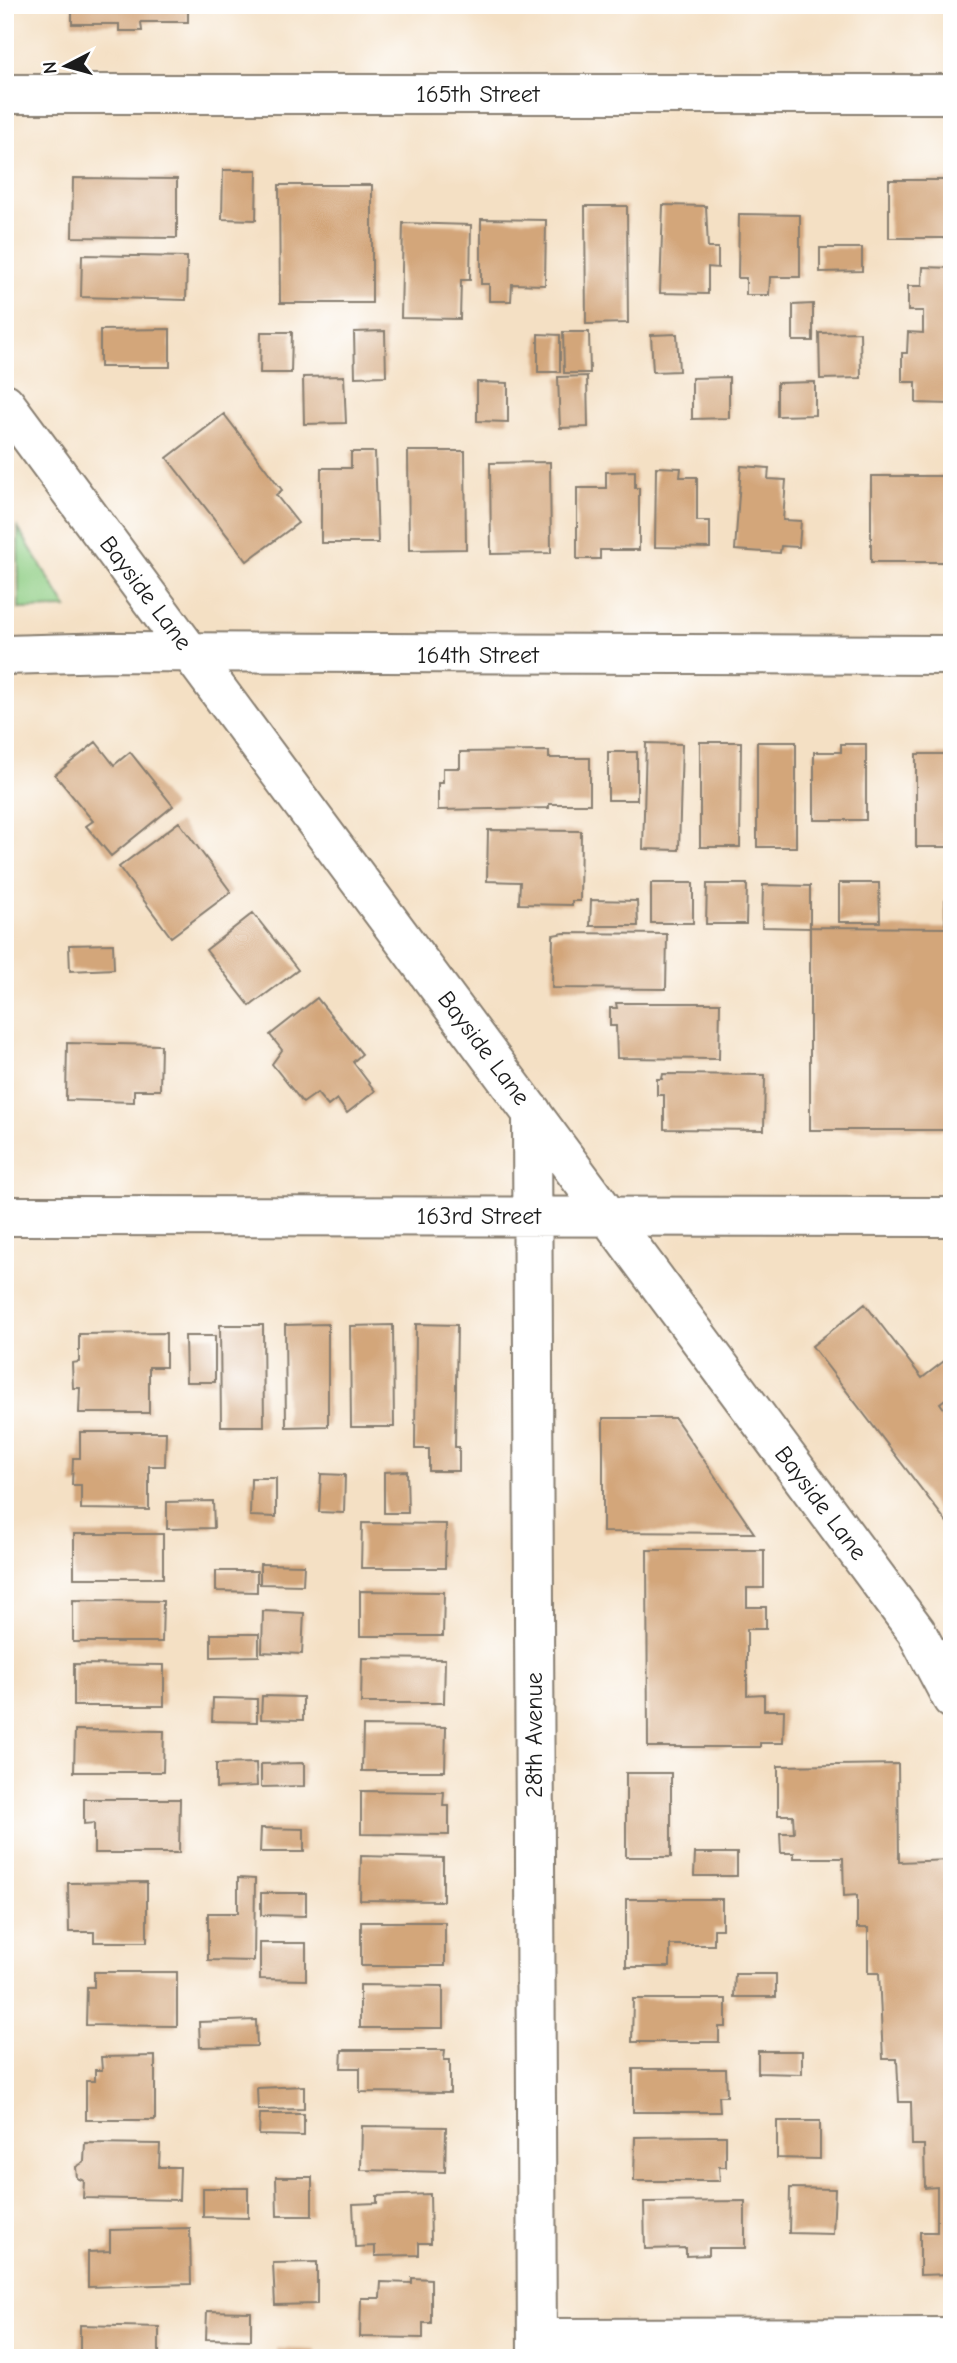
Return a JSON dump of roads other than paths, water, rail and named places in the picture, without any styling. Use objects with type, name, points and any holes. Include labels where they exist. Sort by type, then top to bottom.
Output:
[{"type":"street","name":"165th Street","points":[[5,94],[952,94]]},
{"type":"street","name":"Bayside Lane","points":[[5,404],[916,1631],[952,1699]]},
{"type":"street","name":"164th Street","points":[[5,655],[112,652],[952,655]]},
{"type":"street","name":"28th Avenue","points":[[531,1112],[537,2348]]},
{"type":"street","name":"163rd Street","points":[[5,1216],[952,1217]]},
{"type":"street","points":[[916,1631],[952,1660]]},
{"type":"street","points":[[537,2348],[952,2337]]}]
